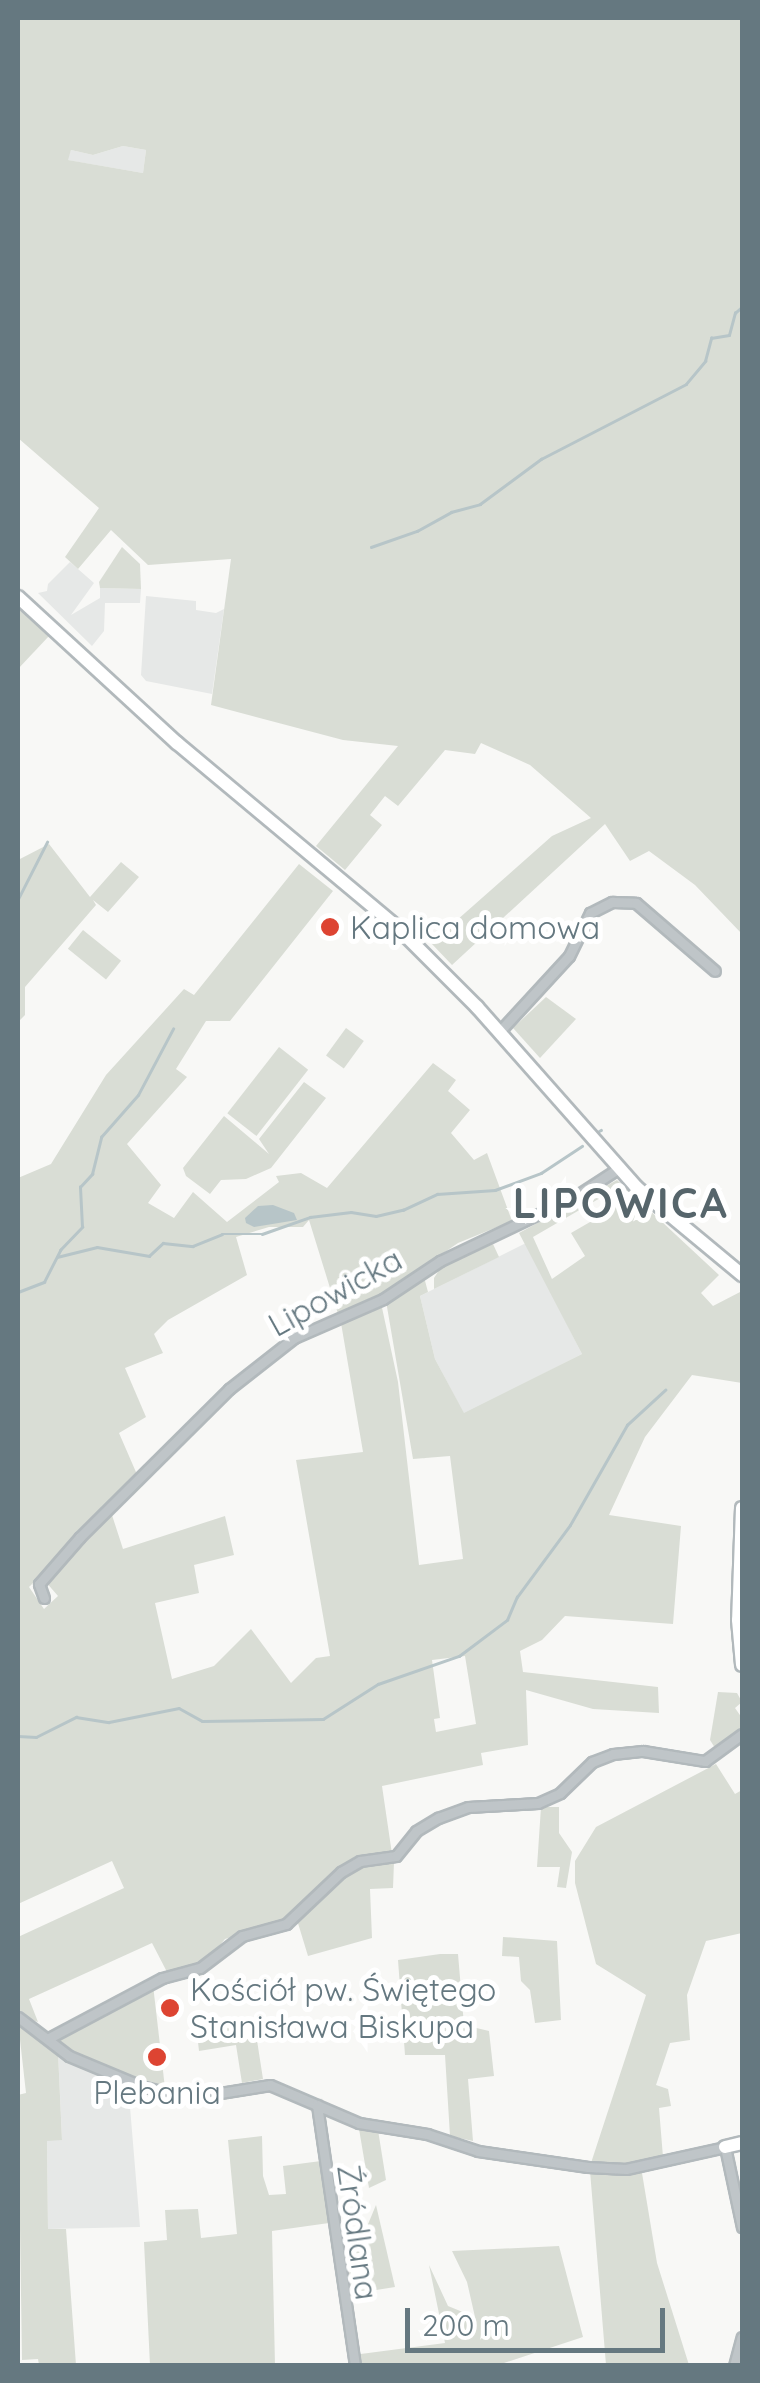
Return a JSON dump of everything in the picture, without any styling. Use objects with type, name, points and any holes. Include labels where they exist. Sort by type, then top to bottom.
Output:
[{"type":"street","points":[[18,597],[177,743],[396,925],[499,1032],[619,1168],[742,1275]]},
{"type":"street","points":[[499,1032],[569,956],[590,913],[612,902],[636,903],[715,971]]},
{"type":"street","name":"Lipowicka","points":[[44,1598],[39,1584],[116,1500],[229,1388],[294,1338],[382,1299],[440,1261],[576,1196],[619,1168]]},
{"type":"street","points":[[742,1508],[738,1620],[742,1665]]},
{"type":"street","points":[[49,2038],[162,1978],[200,1968],[242,1936],[286,1924],[342,1872],[360,1861],[396,1856],[416,1831],[438,1818],[468,1806],[538,1803],[560,1793],[586,1766],[612,1754],[642,1751],[705,1761],[742,1734]]},
{"type":"street","points":[[18,2017],[69,2056],[163,2093],[207,2098],[254,2084],[270,2085],[359,2123],[427,2134],[478,2151],[626,2169],[742,2143]]},
{"type":"street","name":"Źródlana","points":[[317,2106],[354,2366]]},
{"type":"street","points":[[724,2147],[742,2226]]},
{"type":"street","points":[[734,2366],[742,2337]]},
{"type":"shaded area","points":[[18,18],[742,18],[742,934],[695,885],[649,851],[630,861],[605,824],[452,965],[431,943],[552,836],[591,818],[530,765],[481,743],[475,754],[445,750],[398,806],[385,796],[370,815],[382,825],[345,870],[316,846],[398,746],[343,740],[211,705],[231,559],[148,565],[111,530],[78,569],[65,557],[99,508],[18,438]],"holes":[[[123,146],[146,150],[143,173],[68,160],[71,150],[93,155]]]},
{"type":"shaded area","points":[[123,146],[146,150],[143,173],[67,160],[71,150],[93,155]]},
{"type":"shaded area","points":[[122,547],[140,564],[141,589],[100,588],[99,582]]},
{"type":"shaded area","points":[[70,562],[94,583],[71,615],[100,598],[100,588],[141,589],[140,603],[105,603],[104,631],[92,646],[38,593],[47,591],[48,584]]},
{"type":"shaded area","points":[[146,596],[196,601],[196,610],[216,613],[224,609],[212,694],[146,681],[141,675]]},
{"type":"shaded area","points":[[21,610],[49,636],[18,669],[18,612]]},
{"type":"shaded area","points":[[49,844],[90,897],[121,862],[139,877],[108,912],[93,900],[96,905],[25,987],[25,1015],[18,1022],[18,860]]},
{"type":"shaded area","points":[[299,864],[333,891],[230,1021],[206,1021],[176,1069],[187,1077],[127,1144],[161,1185],[148,1203],[174,1218],[193,1192],[227,1222],[279,1182],[276,1176],[301,1173],[327,1188],[433,1063],[456,1080],[448,1091],[470,1110],[451,1133],[474,1160],[487,1153],[512,1221],[458,1243],[381,1296],[339,1317],[309,1220],[303,1227],[269,1227],[236,1237],[247,1275],[168,1320],[154,1334],[163,1353],[125,1368],[146,1417],[119,1433],[139,1479],[29,1587],[44,1609],[58,1596],[45,1581],[111,1512],[123,1549],[225,1516],[234,1555],[194,1565],[199,1593],[155,1603],[172,1679],[214,1666],[251,1629],[291,1683],[316,1658],[330,1656],[296,1460],[363,1452],[341,1323],[381,1303],[398,1382],[419,1565],[463,1559],[450,1456],[413,1459],[386,1301],[424,1277],[428,1292],[420,1296],[435,1359],[464,1413],[582,1354],[519,1233],[617,1180],[719,1275],[701,1293],[713,1306],[742,1291],[742,1383],[692,1375],[645,1437],[609,1515],[681,1526],[673,1624],[565,1616],[542,1640],[520,1651],[523,1672],[658,1687],[659,1713],[593,1709],[526,1690],[528,1745],[481,1753],[483,1765],[382,1786],[392,1854],[356,1857],[279,1923],[225,1939],[204,1964],[167,1972],[152,1943],[29,1999],[38,2022],[18,2015],[18,1937],[124,1888],[112,1861],[18,1904],[18,1178],[51,1164],[106,1075],[184,989],[194,995]],"holes":[[[614,1190],[623,1203],[571,1233],[585,1256],[552,1279],[533,1237]],[[465,1656],[476,1724],[436,1732],[434,1719],[440,1718],[432,1660]]]},
{"type":"shaded area","points":[[83,930],[121,961],[106,979],[68,949]]},
{"type":"shaded area","points":[[546,997],[576,1019],[540,1058],[513,1028]]},
{"type":"shaded area","points":[[346,1028],[364,1041],[344,1068],[326,1056]]},
{"type":"shaded area","points":[[279,1047],[308,1070],[256,1136],[227,1113]]},
{"type":"shaded area","points":[[304,1082],[326,1098],[271,1168],[246,1179],[221,1180],[210,1194],[186,1176],[183,1168],[224,1116],[269,1154],[259,1139]]},
{"type":"shaded area","points":[[273,1205],[294,1213],[297,1220],[254,1227],[246,1223],[245,1218],[258,1206]]},
{"type":"shaded area","points":[[526,1243],[582,1354],[464,1414],[435,1359],[420,1296]]},
{"type":"shaded area","points":[[493,1244],[499,1257],[434,1289],[434,1278],[441,1267]]},
{"type":"shaded area","points":[[718,1692],[737,1693],[742,1702],[735,1708],[742,1718],[742,1728],[715,1748],[710,1740]]},
{"type":"shaded area","points":[[716,1764],[735,1794],[742,1790],[742,1933],[706,1941],[687,1995],[690,2040],[670,2043],[656,2085],[668,2089],[671,2106],[659,2108],[663,2157],[629,2165],[591,2163],[646,1995],[596,1964],[575,1883],[575,1861],[596,1827]]},
{"type":"shaded area","points":[[541,1807],[559,1807],[559,1833],[572,1852],[566,1888],[557,1887],[560,1867],[537,1867]]},
{"type":"shaded area","points":[[394,1862],[393,1888],[370,1889],[372,1938],[308,1956],[297,1920],[355,1866]]},
{"type":"shaded area","points":[[503,1937],[557,1941],[561,2020],[535,2023],[530,1990],[521,1981],[519,1957],[502,1956]]},
{"type":"shaded area","points":[[458,1954],[464,2025],[489,2031],[494,2076],[468,2079],[473,2141],[450,2136],[445,2055],[405,2055],[398,1960]]},
{"type":"shaded area","points":[[153,1985],[165,2088],[83,2060],[58,2040],[61,2034]]},
{"type":"shaded area","points":[[254,2021],[263,2079],[242,2083],[236,2045],[199,2051],[197,2033]]},
{"type":"shaded area","points":[[18,2022],[58,2052],[62,2140],[47,2141],[48,2229],[66,2229],[76,2365],[39,2365],[38,2359],[22,2360],[18,2095],[26,2093]]},
{"type":"shaded area","points":[[58,2052],[75,2064],[128,2083],[140,2227],[48,2229],[47,2140],[62,2139]]},
{"type":"shaded area","points":[[359,2129],[378,2130],[386,2180],[369,2188]]},
{"type":"shaded area","points":[[262,2136],[263,2176],[269,2195],[286,2194],[283,2166],[321,2161],[329,2223],[272,2231],[275,2365],[150,2365],[144,2242],[167,2240],[165,2210],[198,2209],[201,2238],[237,2234],[228,2140]]},
{"type":"shaded area","points":[[590,2171],[642,2173],[657,2263],[689,2365],[606,2365]]},
{"type":"shaded area","points":[[376,2205],[395,2287],[345,2295],[346,2277]]},
{"type":"shaded area","points":[[559,2246],[583,2337],[498,2365],[357,2365],[353,2355],[445,2343],[429,2265],[448,2306],[475,2317],[467,2282],[452,2251]]},
{"type":"waterway","points":[[371,547],[417,531],[451,512],[480,504],[541,459],[686,384],[705,361],[711,338],[729,335],[735,313],[742,307]]},
{"type":"waterway","points":[[18,899],[47,842]]},
{"type":"waterway","points":[[18,1292],[44,1282],[60,1250],[82,1227],[80,1187],[92,1174],[101,1137],[138,1095],[173,1029]]},
{"type":"waterway","points":[[57,1257],[97,1247],[149,1256],[163,1243],[193,1246],[222,1234],[262,1234],[310,1217],[351,1212],[376,1216],[403,1210],[437,1194],[495,1190],[541,1173],[582,1146]]},
{"type":"waterway","points":[[18,1736],[36,1737],[76,1717],[109,1722],[179,1708],[202,1721],[323,1719],[378,1684],[459,1656],[507,1620],[517,1597],[570,1525],[627,1425],[665,1390]]},
{"type":"place","name":"Kaplica domowa","points":[[330,927]]},
{"type":"place","name":"Kościół pw. Świętego Stanisława Biskupa","points":[[170,2008]]},
{"type":"place","name":"Plebania","points":[[157,2057]]},
{"type":"district","name":"LIPOWICA","points":[[621,1203]]}]
